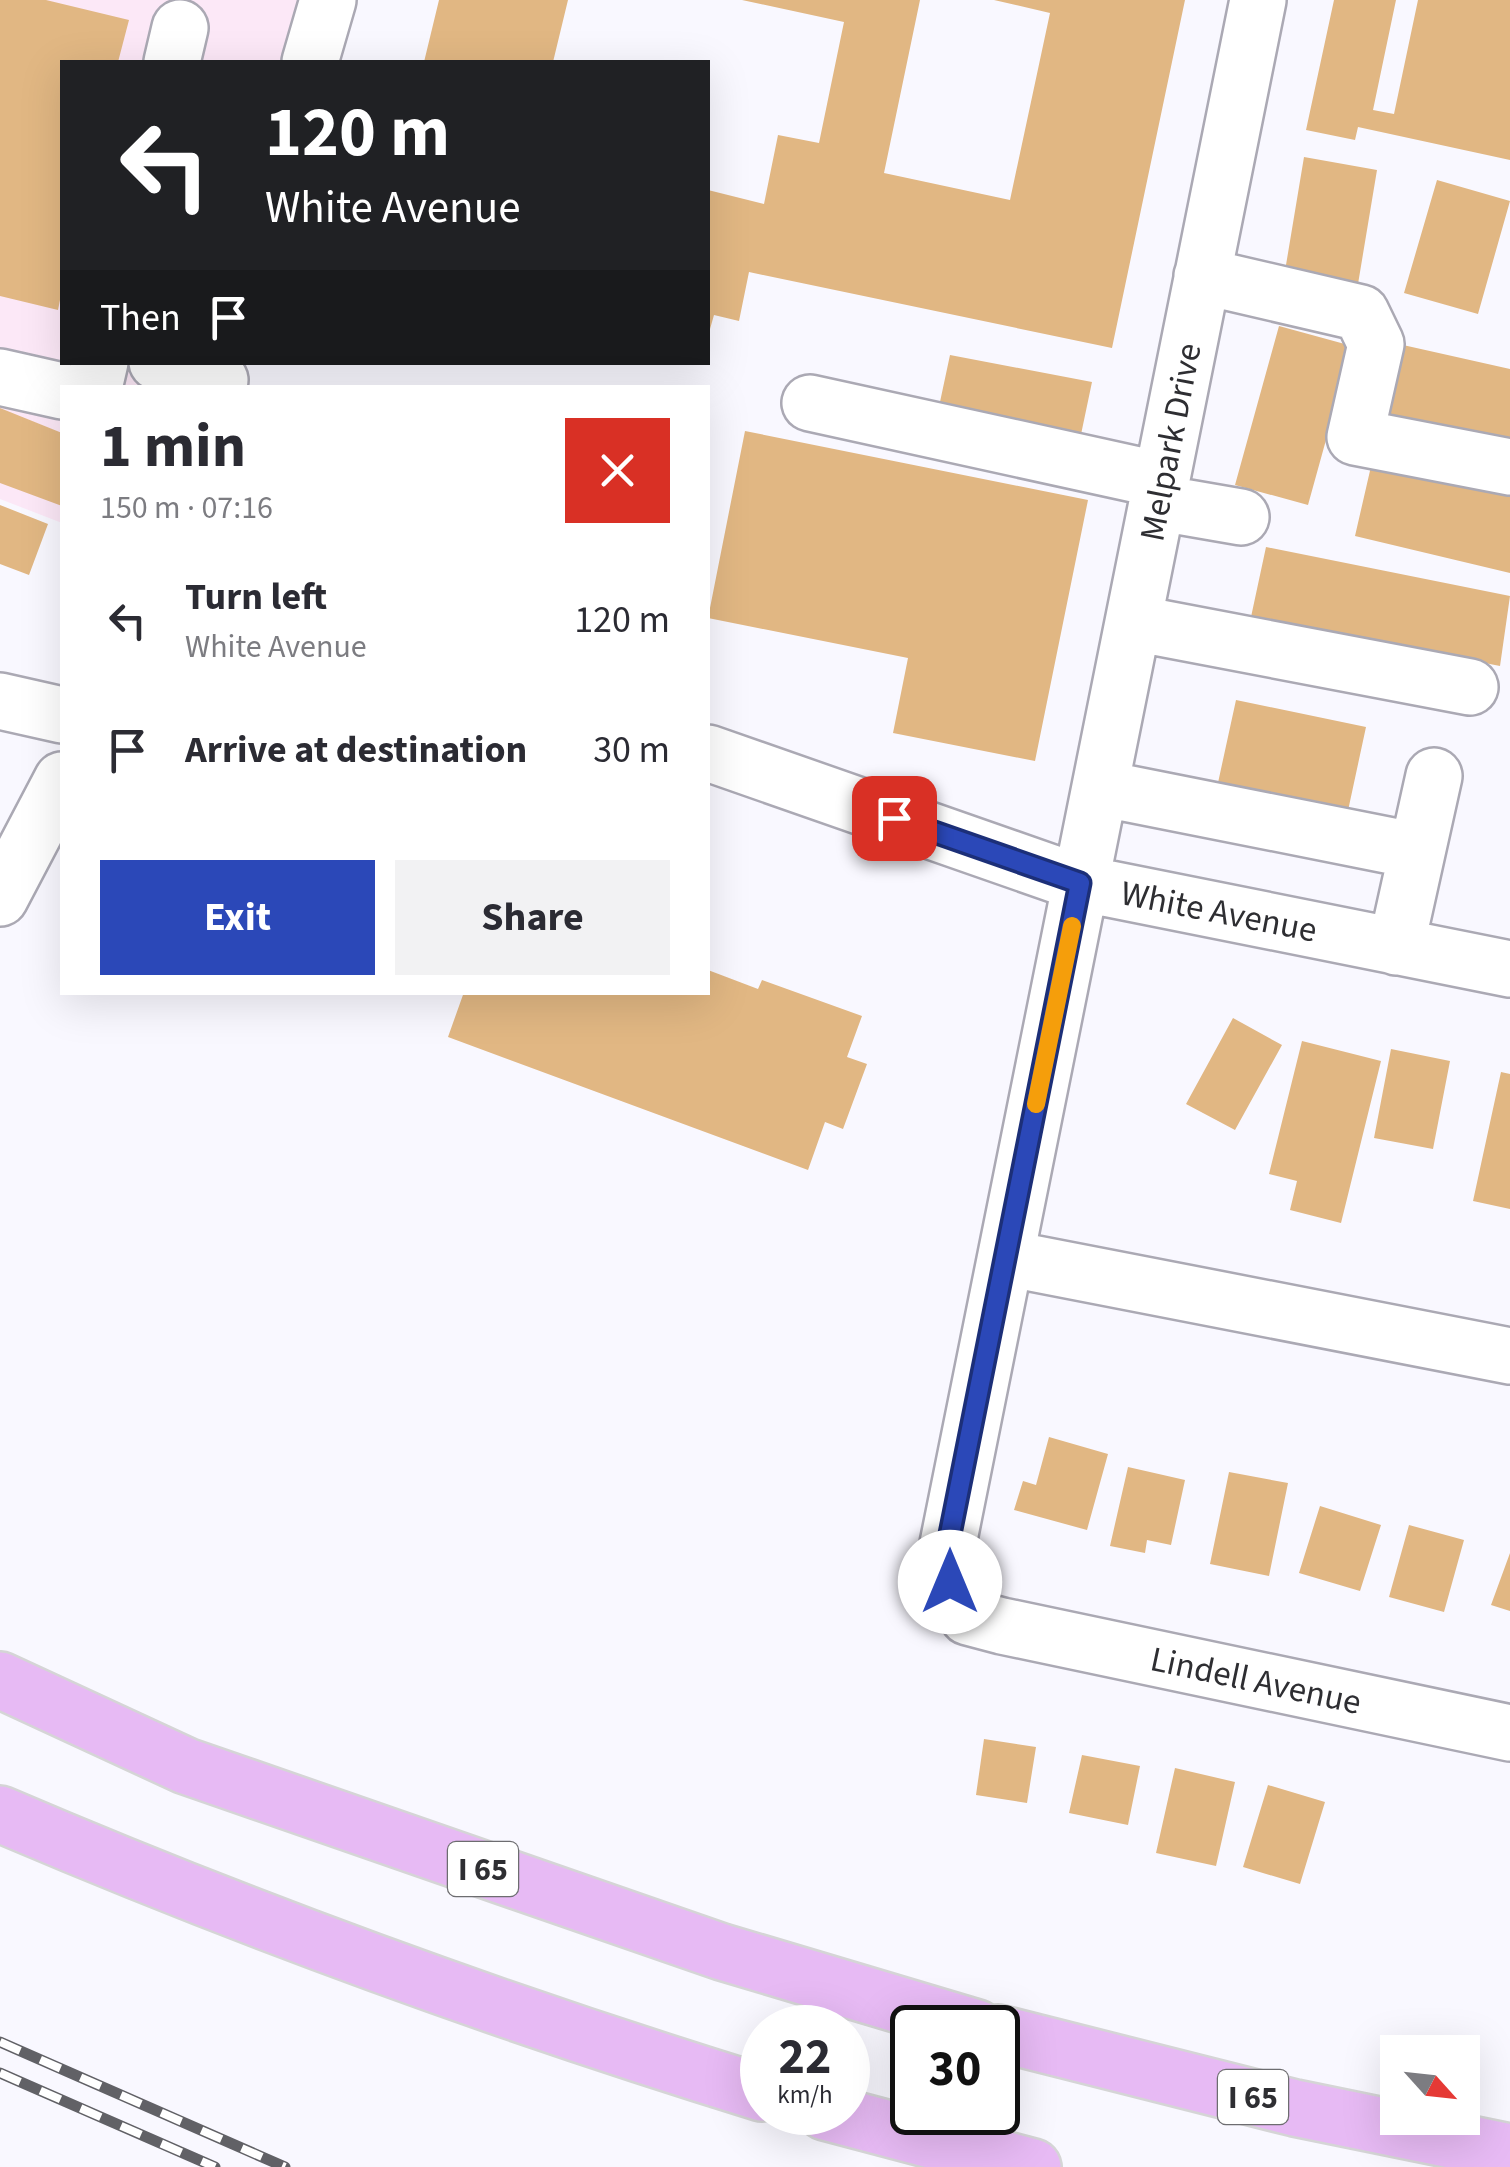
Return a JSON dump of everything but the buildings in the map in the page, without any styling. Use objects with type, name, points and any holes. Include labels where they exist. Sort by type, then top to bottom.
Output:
[{"type":"highway","name":"I 65","points":[[0,1680],[186,1766],[722,1952],[900,2005]]},
{"type":"highway","points":[[0,1814],[194,1897],[517,2016],[740,2086]]},
{"type":"highway","name":"I 65","points":[[1020,2039],[1296,2108],[1510,2152]]},
{"type":"highway","points":[[870,2124],[1033,2167]]},
{"type":"street","points":[[311,60],[328,0]]},
{"type":"street","name":"Melpark Drive","points":[[1006,1258],[1258,0]]},
{"type":"street","points":[[1202,276],[1360,313],[1376,344],[1355,437],[1510,467]]},
{"type":"street","points":[[170,365],[221,377]]},
{"type":"street","points":[[0,377],[60,391]]},
{"type":"street","points":[[810,403],[1160,492],[1241,517]]},
{"type":"street","points":[[1134,623],[1470,687]]},
{"type":"street","points":[[0,701],[60,715]]},
{"type":"street","name":"White Avenue","points":[[710,754],[1080,883],[1510,970]]},
{"type":"street","points":[[1396,946],[1434,776]]},
{"type":"street","points":[[0,898],[60,784]]},
{"type":"street","points":[[1100,788],[1417,850]]},
{"type":"street","points":[[1006,1258],[1510,1356]]},
{"type":"street","name":"Lindell Avenue","points":[[1006,1258],[948,1544],[950,1582],[968,1616],[1510,1733]]},
{"type":"shaded area","points":[[0,0],[328,0],[311,60],[60,60],[60,365],[224,365],[219,385],[60,385],[60,522],[0,499]]},
{"type":"railway","points":[[0,2042],[285,2167]]},
{"type":"railway","points":[[0,2073],[215,2167]]},
{"type":"slow traffic","points":[[1036,1104],[1072,926]]},
{"type":"route","points":[[894,818],[1080,883],[948,1544],[950,1582]]}]
